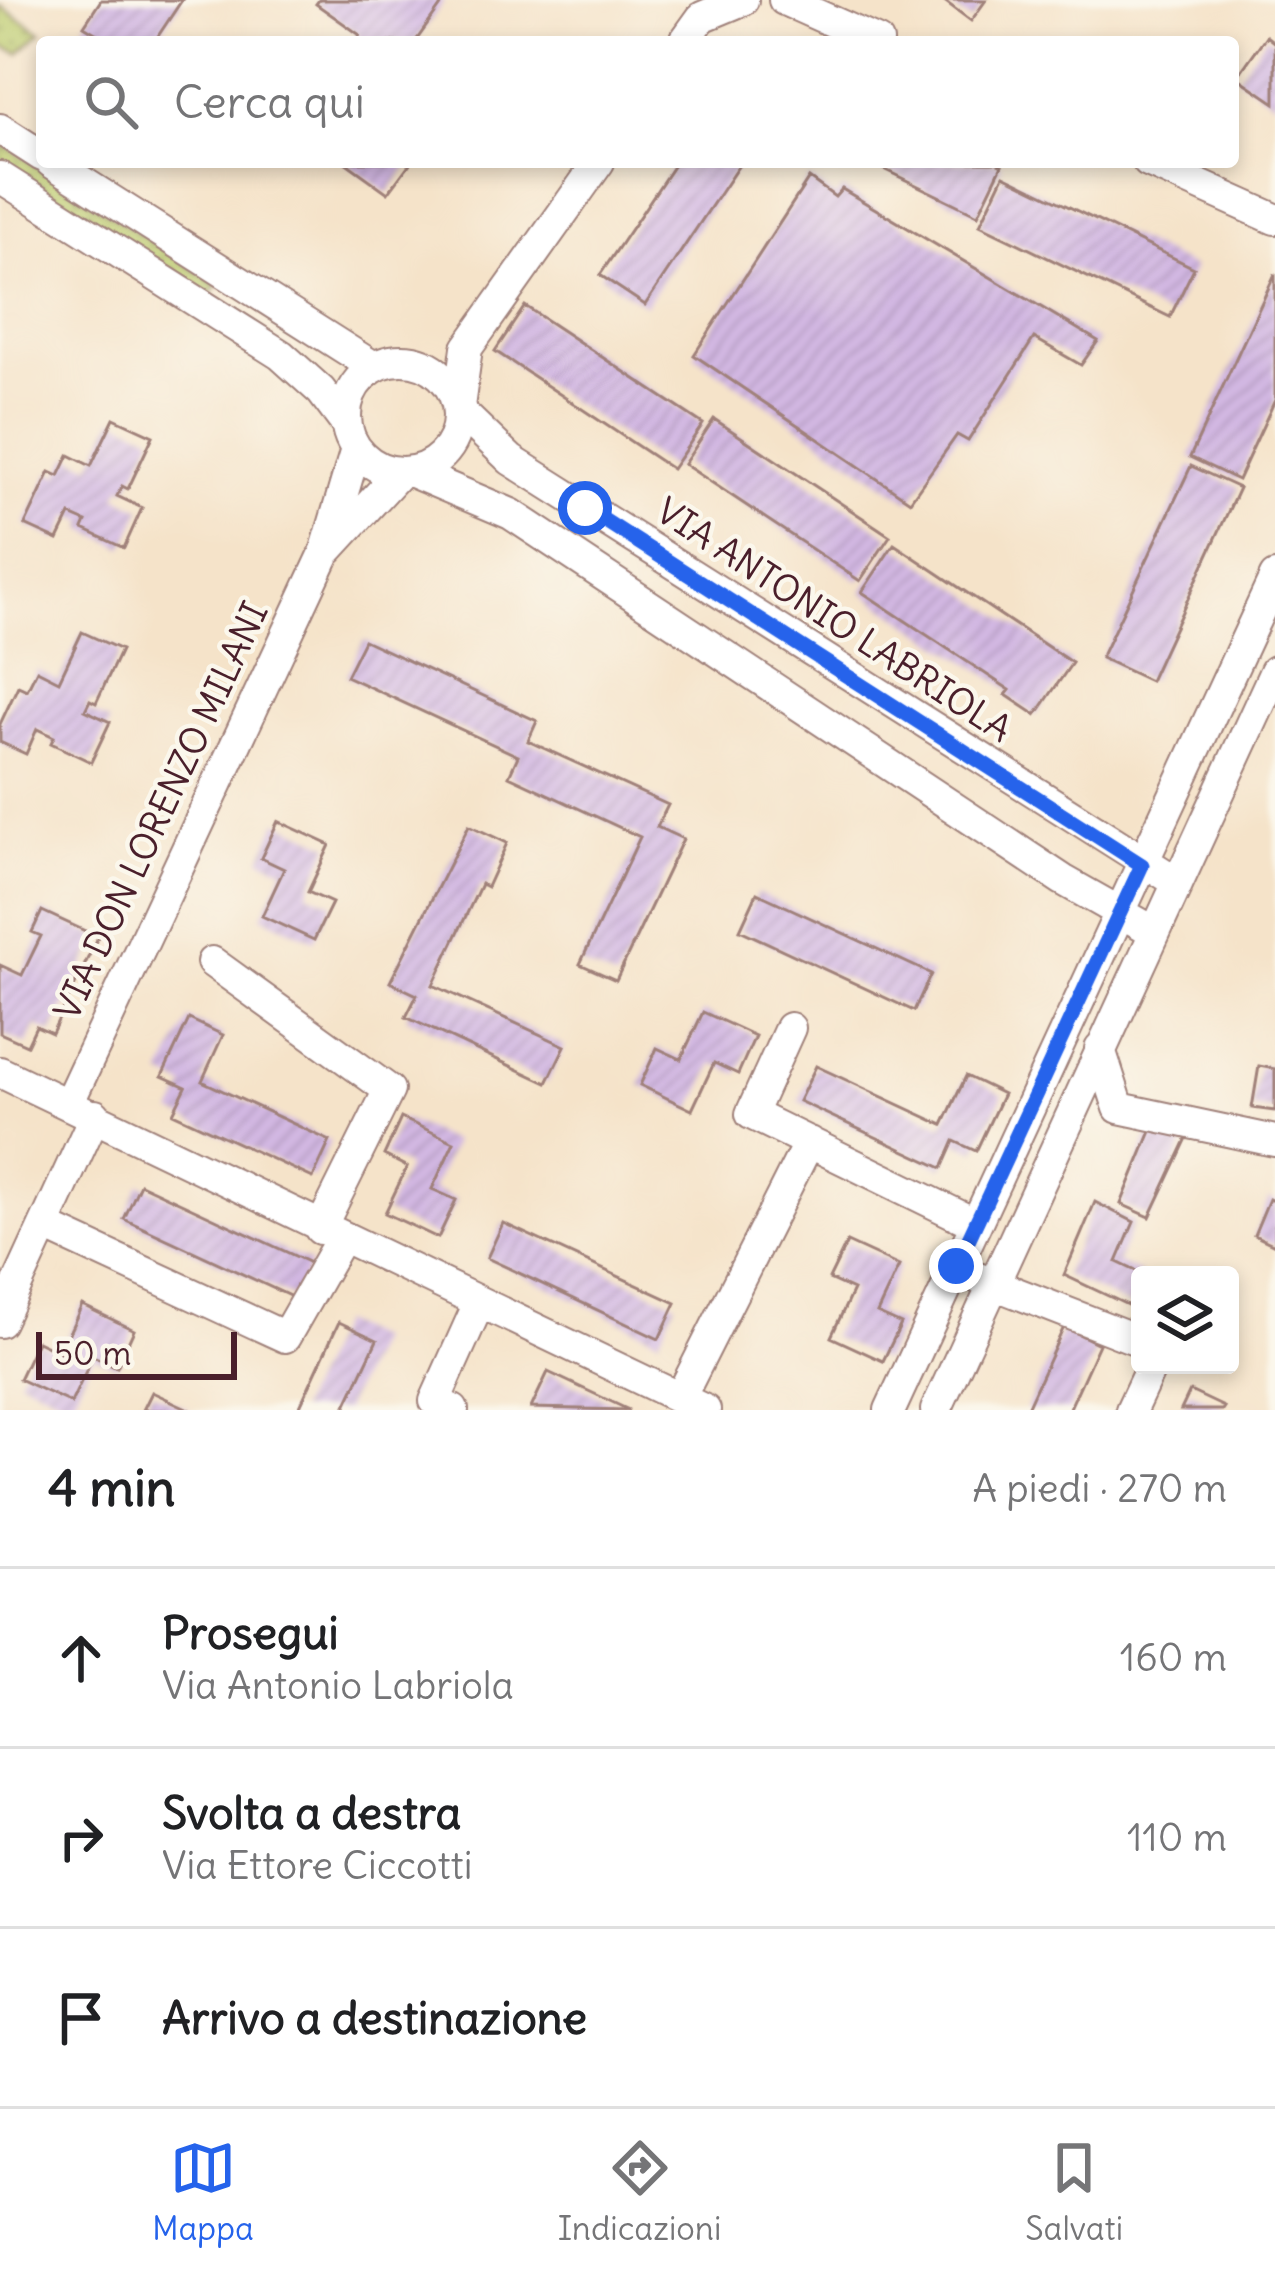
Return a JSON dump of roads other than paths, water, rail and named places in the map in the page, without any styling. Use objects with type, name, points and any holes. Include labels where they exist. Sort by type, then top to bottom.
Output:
[{"type":"street","points":[[688,36],[702,16],[743,0]]},
{"type":"street","points":[[784,0],[865,36]]},
{"type":"street","points":[[0,129],[36,152]]},
{"type":"street","points":[[60,168],[374,367],[467,348]]},
{"type":"street","points":[[406,472],[446,453],[458,429],[467,348],[595,168]]},
{"type":"street","points":[[1161,168],[1275,219]]},
{"type":"street","points":[[0,177],[281,355],[321,391],[377,467],[406,472],[512,514],[1121,914],[1154,931]]},
{"type":"street","points":[[416,362],[439,372],[459,410]]},
{"type":"street","points":[[351,436],[350,394],[374,367]]},
{"type":"street","name":"VIA ANTONIO LABRIOLA","points":[[459,410],[511,460],[1142,865],[1177,882]]},
{"type":"street","name":"VIA DON LORENZO MILANI","points":[[0,1322],[45,1226],[82,1109],[325,554],[351,436]]},
{"type":"street","name":"VIA DON LORENZO MILANI","points":[[325,554],[406,472]]},
{"type":"street","points":[[890,1410],[1275,578]]},
{"type":"street","points":[[935,1410],[1275,671]]},
{"type":"street","points":[[45,1226],[285,1337],[389,1090],[212,962]]},
{"type":"street","points":[[790,1028],[752,1114],[976,1224]]},
{"type":"street","points":[[1100,1049],[1119,1108],[1275,1141]]},
{"type":"street","points":[[0,1072],[693,1404],[809,1142]]},
{"type":"street","points":[[956,1266],[992,1285],[1131,1338]]},
{"type":"street","points":[[453,1410],[435,1401],[479,1303]]},
{"type":"street","points":[[1131,1410],[1148,1374]]}]
